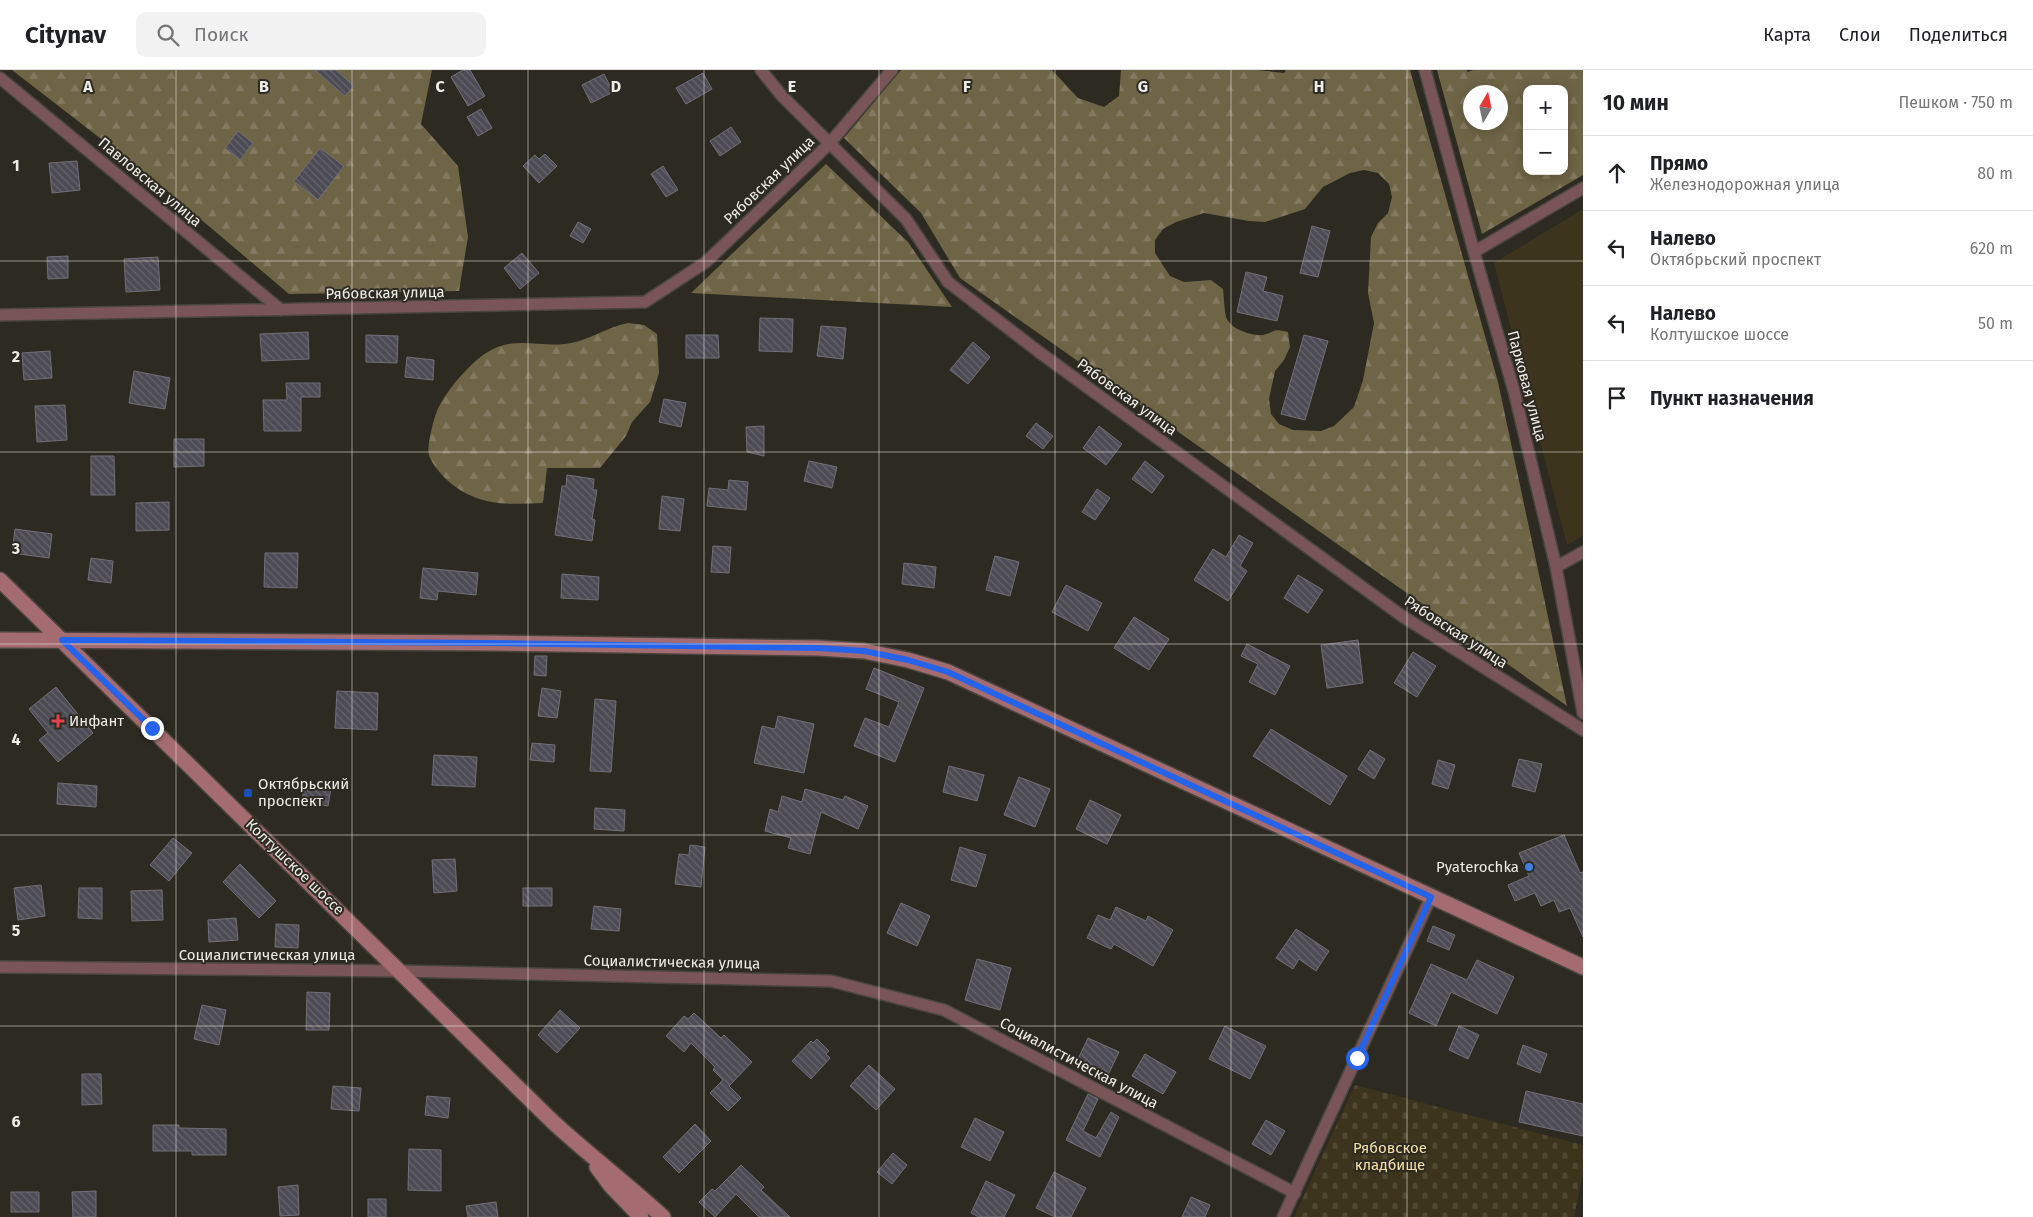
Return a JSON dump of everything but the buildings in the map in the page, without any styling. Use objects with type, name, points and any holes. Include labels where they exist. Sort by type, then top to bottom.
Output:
[{"type":"street","points":[[762,70],[782,96],[829,144],[892,70]]},
{"type":"street","name":"Парковая улица","points":[[1425,70],[1474,252],[1514,390],[1556,568],[1583,712]]},
{"type":"street","name":"Павловская улица","points":[[0,78],[281,310]]},
{"type":"street","name":"Рябовская улица","points":[[0,316],[645,302],[706,262],[829,144],[906,219],[948,282],[1047,358],[1402,616],[1583,730]]},
{"type":"street","points":[[1474,252],[1583,188]]},
{"type":"street","points":[[1556,568],[1583,552]]},
{"type":"street","name":"Колтушское шоссе","points":[[0,580],[589,1156],[622,1179],[664,1217]]},
{"type":"street","points":[[0,640],[512,643],[809,648],[864,651],[908,660],[948,672],[1583,967]]},
{"type":"street","points":[[1284,1217],[1431,897]]},
{"type":"street","name":"Социалистическая улица","points":[[0,967],[399,971],[831,981],[944,1010],[1295,1193]]},
{"type":"street","name":"Колтушское шоссе","points":[[589,1156],[611,1186],[641,1217]]},
{"type":"green space","points":[[12,70],[432,70],[421,124],[458,166],[468,237],[459,291],[289,294],[158,183]]},
{"type":"green space","points":[[901,70],[1052,70],[1078,98],[1104,107],[1119,96],[1121,70],[1258,70],[1284,73],[1286,70],[1410,70],[1498,382],[1567,706],[960,278],[921,213],[844,138]],"holes":[[[1364,170],[1378,173],[1389,184],[1392,197],[1388,213],[1378,223],[1371,237],[1368,293],[1374,323],[1363,380],[1354,407],[1334,426],[1321,431],[1293,430],[1279,424],[1271,414],[1269,399],[1275,371],[1284,360],[1290,347],[1288,332],[1276,330],[1258,335],[1236,328],[1226,317],[1223,289],[1211,280],[1184,282],[1170,276],[1155,253],[1155,240],[1163,229],[1176,222],[1204,213],[1265,222],[1305,209],[1323,187],[1350,173]]]},
{"type":"green space","points":[[1437,70],[1466,70],[1468,72],[1473,70],[1583,70],[1583,175],[1482,234]]},
{"type":"green space","points":[[826,164],[908,242],[952,307],[691,293]]},
{"type":"green space","points":[[1583,209],[1583,536],[1567,545],[1494,263]]},
{"type":"green space","points":[[628,323],[644,325],[657,334],[659,373],[650,402],[632,422],[626,436],[600,468],[547,468],[543,503],[516,504],[498,503],[472,496],[454,486],[438,470],[429,456],[428,450],[439,406],[464,372],[479,358],[497,347],[507,344],[571,343]]},
{"type":"green space","name":"Рябовское кладбище","points":[[1355,1085],[1583,1145],[1583,1172],[1574,1217],[1294,1217]]},
{"type":"place","name":"Инфант","points":[[58,721]]},
{"type":"place","name":"Октябрьский проспект","points":[[248,793]]},
{"type":"place","name":"Pyaterochka","points":[[1529,867]]},
{"type":"route","points":[[152,728],[62,640],[492,643],[819,648],[864,651],[908,660],[948,672],[1431,897],[1357,1058]]}]
